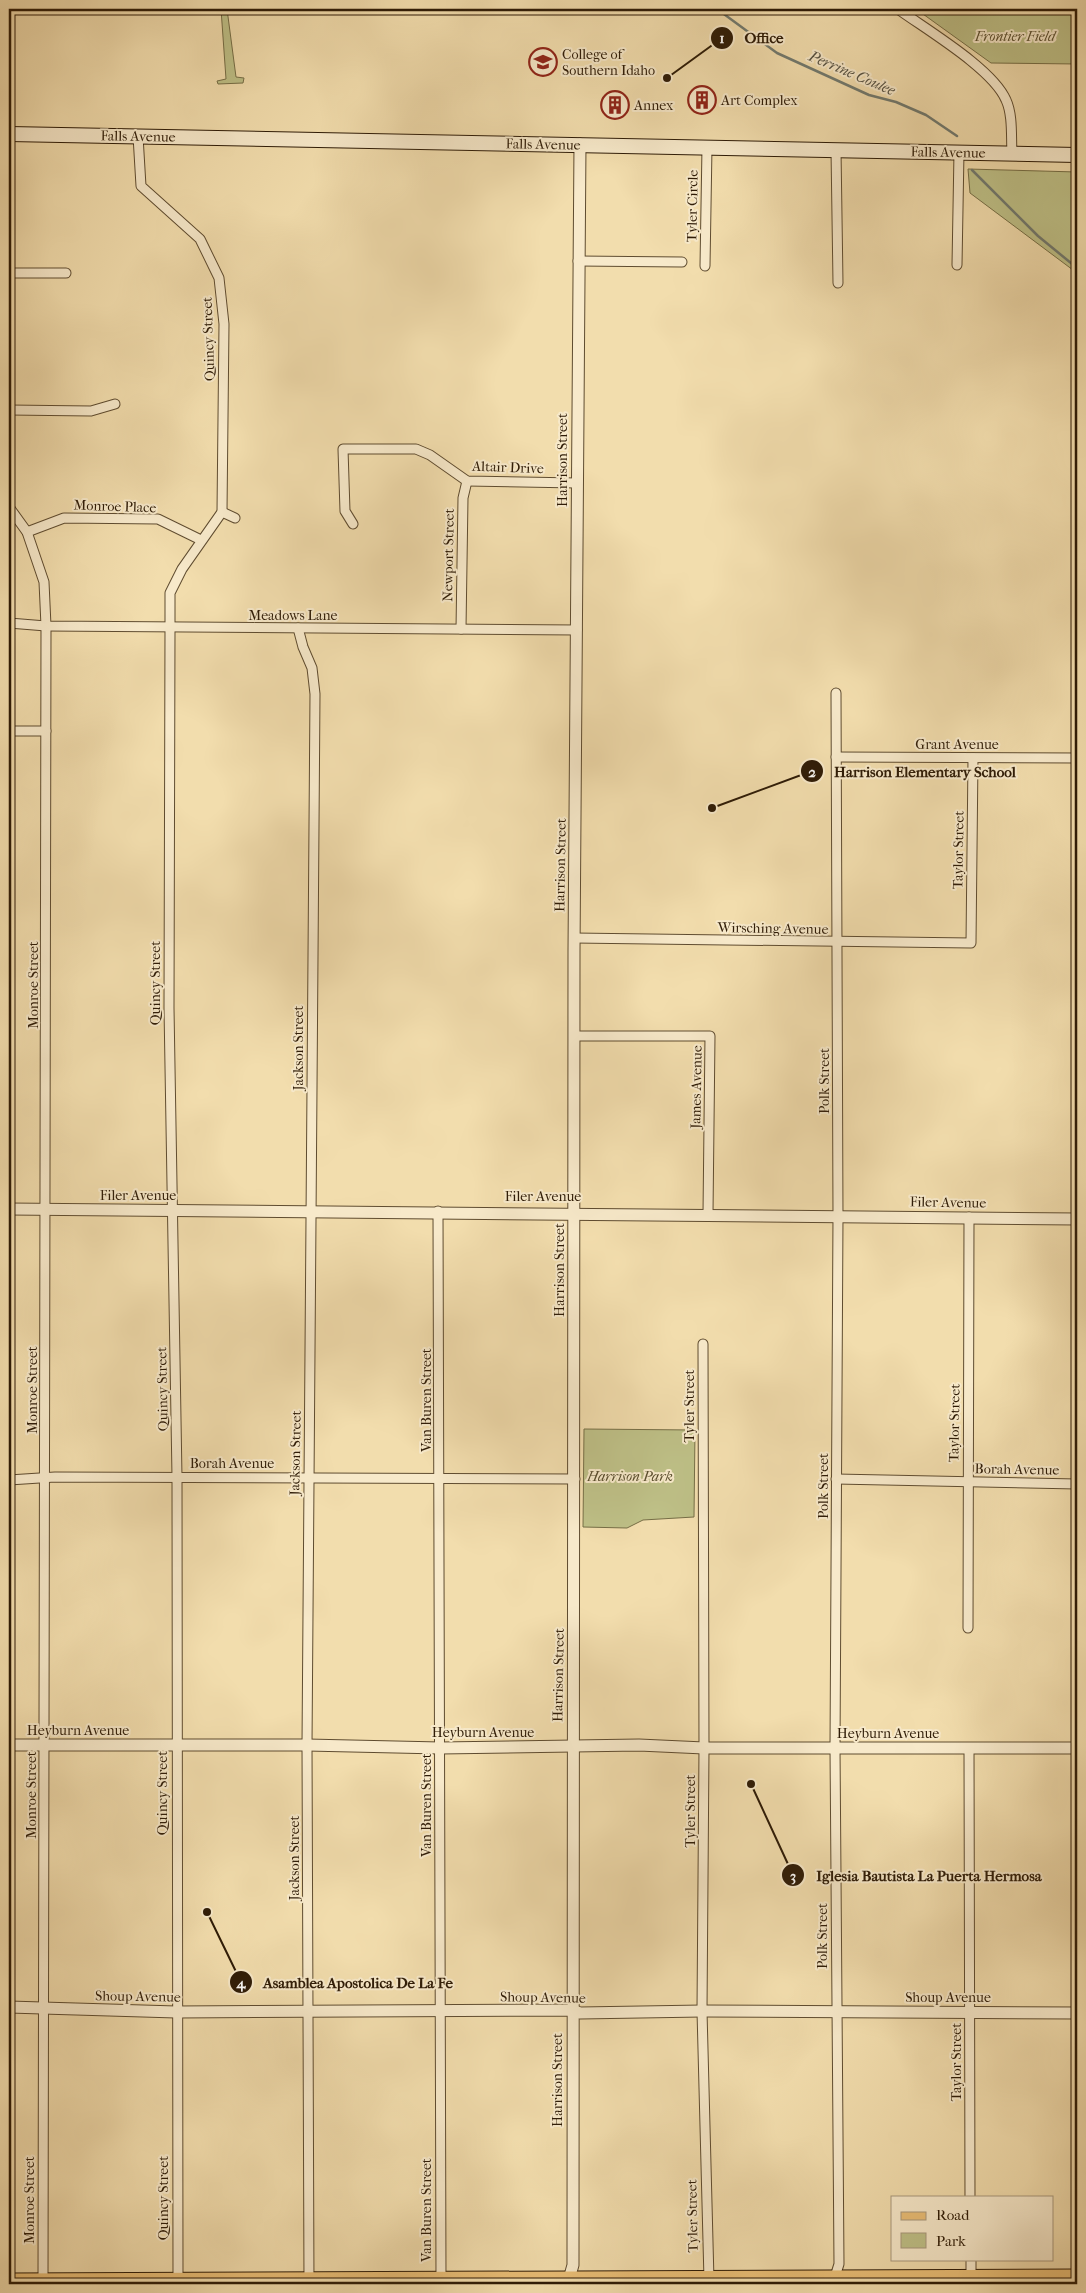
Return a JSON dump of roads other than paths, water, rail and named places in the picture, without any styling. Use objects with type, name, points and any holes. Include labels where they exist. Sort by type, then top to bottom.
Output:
[{"type":"main road","name":"Falls Avenue","points":[[9,134],[1077,155]]},
{"type":"main road","points":[[9,2281],[114,2282],[178,2280],[312,2283],[441,2279],[508,2282],[911,2281],[971,2277],[1077,2277]]},
{"type":"street","points":[[898,9],[983,72],[998,86],[1007,101],[1012,153]]},
{"type":"street","name":"Quincy Street","points":[[138,136],[141,186],[200,239],[219,278],[224,324],[222,512],[182,569],[170,593],[169,1008],[178,1477],[176,1745],[178,2280]]},
{"type":"street","name":"Harrison Street","points":[[569,2282],[572,2265],[572,1746],[575,1478],[574,938],[580,144]]},
{"type":"street","name":"Tyler Circle","points":[[705,266],[707,148]]},
{"type":"street","points":[[836,150],[838,283]]},
{"type":"street","points":[[957,265],[959,152]]},
{"type":"street","points":[[578,261],[682,262]]},
{"type":"street","points":[[9,273],[66,273]]},
{"type":"street","points":[[9,410],[91,411],[115,404]]},
{"type":"street","name":"Altair Drive","points":[[353,524],[346,511],[343,449],[416,449],[430,455],[467,481],[578,483]]},
{"type":"street","name":"Newport Street","points":[[461,630],[463,498],[467,481]]},
{"type":"street","name":"Monroe Street","points":[[9,507],[27,532],[44,582],[46,626],[47,1210],[43,2281]]},
{"type":"street","points":[[222,512],[235,518]]},
{"type":"street","name":"Monroe Place","points":[[27,532],[64,518],[158,519],[201,540]]},
{"type":"street","name":"Meadows Lane","points":[[9,623],[46,626],[170,628],[577,630]]},
{"type":"street","name":"Jackson Street","points":[[298,628],[303,647],[312,668],[315,694],[307,1745],[312,2283]]},
{"type":"street","name":"Polk Street","points":[[834,2281],[839,2264],[836,2012],[838,942],[836,693]]},
{"type":"street","points":[[9,731],[46,731]]},
{"type":"street","name":"Grant Avenue","points":[[836,757],[1077,758]]},
{"type":"street","name":"Taylor Street","points":[[971,943],[973,758]]},
{"type":"street","name":"Wirsching Avenue","points":[[574,938],[971,943]]},
{"type":"street","name":"James Avenue","points":[[575,1036],[710,1036],[708,1213]]},
{"type":"street","name":"Filer Avenue","points":[[9,1210],[708,1213],[1077,1219]]},
{"type":"street","name":"Van Buren Street","points":[[438,1211],[440,1477],[438,2011],[441,2279]]},
{"type":"street","name":"Taylor Street","points":[[968,1628],[969,1217]]},
{"type":"street","name":"Tyler Street","points":[[703,1344],[704,1748],[702,2011],[710,2281]]},
{"type":"street","name":"Borah Avenue","points":[[9,1480],[56,1477],[575,1478]]},
{"type":"street","name":"Borah Avenue","points":[[836,1479],[1077,1484]]},
{"type":"street","name":"Heyburn Avenue","points":[[9,1745],[307,1745],[440,1748],[572,1746],[1077,1748]]},
{"type":"street","name":"Taylor Street","points":[[969,1748],[970,2196]]},
{"type":"street","name":"Shoup Avenue","points":[[9,2007],[176,2012],[572,2010],[580,2013],[702,2011],[1077,2013]]},
{"type":"street","points":[[971,2260],[971,2277]]},
{"type":"waterway","name":"Perrine Coulee","points":[[717,9],[777,53],[869,95],[896,102],[926,115],[957,136]]},
{"type":"waterway","name":"Perrine Coulee","points":[[972,170],[1038,236],[1077,268]]},
{"type":"place","name":"College of Southern Idaho","points":[[543,62]]},
{"type":"place","name":"Office","points":[[667,78]]},
{"type":"place","name":"Art Complex","points":[[702,100]]},
{"type":"place","name":"Annex","points":[[615,105]]},
{"type":"place","name":"Harrison Elementary School","points":[[712,808]]},
{"type":"place","name":"Iglesia Bautista La Puerta Hermosa","points":[[751,1784]]},
{"type":"place","name":"Asamblea Apostolica De La Fe","points":[[207,1912]]},
{"type":"park label","name":"Frontier Field","points":[[1015,36]]},
{"type":"park label","name":"Harrison Park","points":[[630,1476]]}]
